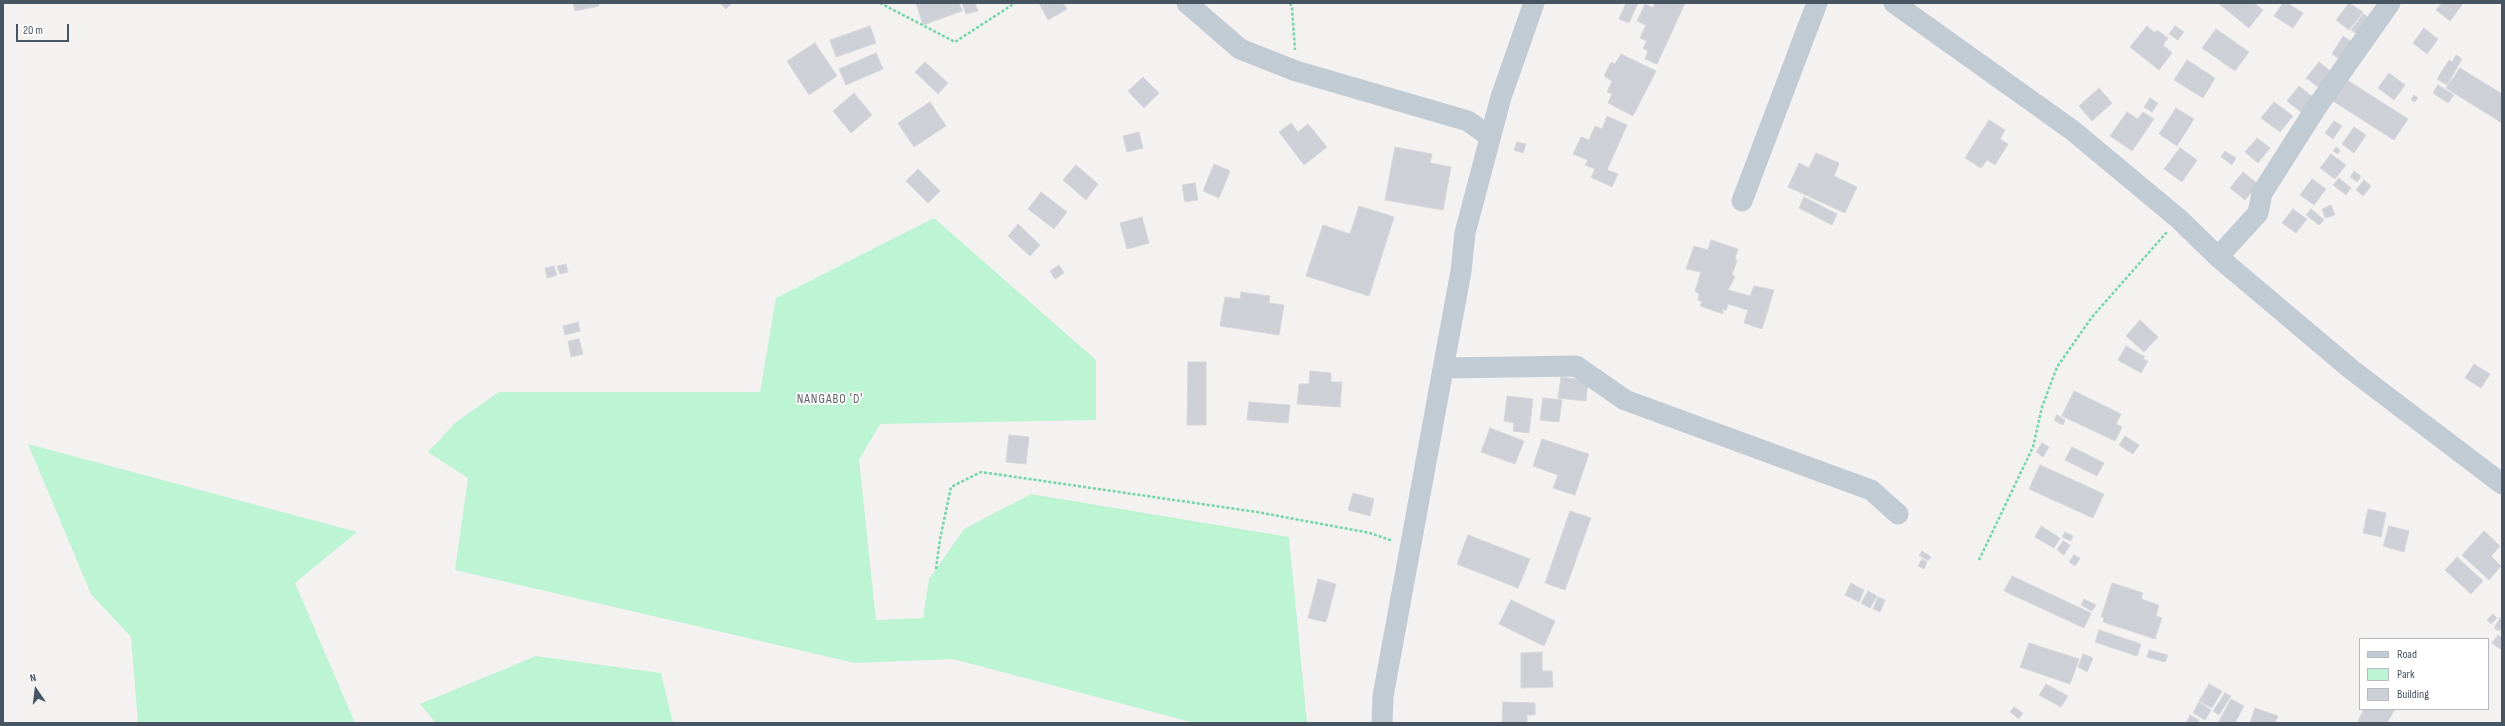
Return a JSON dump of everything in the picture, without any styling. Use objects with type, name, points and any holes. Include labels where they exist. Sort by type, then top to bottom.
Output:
[{"type":"street","points":[[1187,3],[1240,48],[1296,71],[1468,121],[1490,137]]},
{"type":"street","points":[[1382,723],[1383,696],[1461,271],[1464,233],[1501,97],[1534,3]]},
{"type":"street","points":[[1742,201],[1817,3]]},
{"type":"street","points":[[1894,3],[2072,130],[2179,219],[2218,257],[2352,370],[2502,484]]},
{"type":"street","points":[[2218,257],[2258,213],[2262,193],[2308,121],[2390,3]]},
{"type":"street","points":[[1443,368],[1576,366],[1625,400],[1871,490],[1898,514]]},
{"type":"path","points":[[880,3],[955,42],[1015,3]]},
{"type":"path","points":[[1290,3],[1292,8],[1296,71]]},
{"type":"path","points":[[1979,560],[2033,447],[2042,407],[2057,367],[2092,317],[2179,219]]},
{"type":"path","points":[[936,569],[940,539],[951,487],[981,472],[1257,512],[1370,533],[1410,548]]},
{"type":"green space","points":[[934,218],[1096,360],[1096,420],[880,424],[859,460],[876,620],[923,618],[929,579],[964,529],[1031,494],[1289,537],[1307,723],[1195,723],[953,659],[855,663],[455,570],[468,478],[428,452],[456,422],[499,392],[760,392],[776,298]]},
{"type":"green space","points":[[28,444],[357,532],[295,583],[355,723],[138,723],[131,637],[91,594]]},
{"type":"green space","points":[[536,656],[661,673],[673,723],[436,723],[420,704]]},
{"type":"building","points":[[573,3],[598,3],[599,6],[575,11]]},
{"type":"building","points":[[720,3],[732,3],[726,9]]},
{"type":"building","points":[[916,3],[959,3],[962,11],[923,25]]},
{"type":"building","points":[[962,3],[975,3],[978,11],[966,14]]},
{"type":"building","points":[[1039,3],[1063,3],[1067,9],[1048,20]]},
{"type":"building","points":[[1626,3],[1638,3],[1629,23],[1619,19]]},
{"type":"building","points":[[1655,3],[1685,3],[1657,64],[1645,59],[1648,51],[1643,48],[1647,41],[1640,38],[1646,25],[1637,21],[1645,4],[1653,8]]},
{"type":"building","points":[[2218,3],[2254,3],[2263,10],[2249,28]]},
{"type":"building","points":[[2283,3],[2287,3],[2303,13],[2293,28],[2274,16]]},
{"type":"building","points":[[2349,3],[2363,12],[2349,30],[2336,20]]},
{"type":"building","points":[[2442,3],[2460,3],[2462,5],[2450,21],[2436,10]]},
{"type":"building","points":[[2363,14],[2377,23],[2365,40],[2351,30]]},
{"type":"building","points":[[870,26],[876,43],[836,57],[830,40]]},
{"type":"building","points":[[2147,26],[2155,33],[2157,30],[2168,38],[2163,45],[2172,53],[2159,70],[2130,47]]},
{"type":"building","points":[[2175,26],[2184,32],[2178,40],[2169,34]]},
{"type":"building","points":[[2424,28],[2438,39],[2427,54],[2413,43]]},
{"type":"building","points":[[2216,29],[2249,52],[2235,71],[2202,48]]},
{"type":"building","points":[[2343,36],[2359,47],[2348,64],[2332,54]]},
{"type":"building","points":[[815,43],[837,76],[809,95],[787,61]]},
{"type":"building","points":[[876,53],[883,69],[846,85],[839,69]]},
{"type":"building","points":[[1621,54],[1656,71],[1633,116],[1608,103],[1612,94],[1607,92],[1612,81],[1604,76],[1611,62],[1615,64]]},
{"type":"building","points":[[2456,55],[2462,59],[2447,85],[2437,79],[2449,60],[2452,62]]},
{"type":"building","points":[[2187,60],[2215,78],[2203,98],[2174,80]]},
{"type":"building","points":[[925,62],[948,83],[938,94],[915,72]]},
{"type":"building","points":[[2319,62],[2333,73],[2321,89],[2306,78]]},
{"type":"building","points":[[2460,68],[2502,94],[2502,123],[2446,88]]},
{"type":"building","points":[[2389,73],[2405,85],[2394,100],[2378,88]]},
{"type":"building","points":[[1143,77],[1159,93],[1144,108],[1128,91]]},
{"type":"building","points":[[2347,80],[2408,119],[2394,140],[2333,101]]},
{"type":"building","points":[[2438,85],[2454,95],[2448,103],[2433,93]]},
{"type":"building","points":[[2299,86],[2314,98],[2302,113],[2287,101]]},
{"type":"building","points":[[2099,88],[2112,103],[2092,121],[2079,106]]},
{"type":"building","points":[[854,93],[872,115],[851,133],[833,111]]},
{"type":"building","points":[[2414,95],[2418,98],[2415,102],[2411,100]]},
{"type":"building","points":[[2150,98],[2158,103],[2152,112],[2144,107]]},
{"type":"building","points":[[930,102],[946,126],[914,147],[898,123]]},
{"type":"building","points":[[2274,102],[2293,116],[2280,132],[2261,118]]},
{"type":"building","points":[[2176,108],[2194,119],[2177,146],[2159,134]]},
{"type":"building","points":[[2127,112],[2138,119],[2143,112],[2154,119],[2132,151],[2110,136]]},
{"type":"building","points":[[1607,116],[1627,125],[1607,170],[1618,174],[1612,187],[1591,177],[1595,169],[1585,165],[1588,160],[1573,154],[1581,137],[1589,140],[1595,126],[1602,129]]},
{"type":"building","points":[[1989,120],[2005,130],[2000,139],[2008,144],[1995,165],[1987,160],[1981,168],[1965,158]]},
{"type":"building","points":[[2334,121],[2342,126],[2333,139],[2325,133]]},
{"type":"building","points":[[1291,123],[1298,132],[1308,124],[1327,147],[1304,165],[1279,132]]},
{"type":"building","points":[[2354,127],[2366,135],[2354,153],[2342,144]]},
{"type":"building","points":[[1139,132],[1143,148],[1127,152],[1123,136]]},
{"type":"building","points":[[2257,138],[2270,148],[2258,163],[2245,152]]},
{"type":"building","points":[[1517,142],[1526,144],[1523,153],[1514,150]]},
{"type":"building","points":[[1395,147],[1432,154],[1430,163],[1451,167],[1443,210],[1385,200]]},
{"type":"building","points":[[2336,147],[2340,150],[2338,154],[2333,151]]},
{"type":"building","points":[[2180,148],[2197,160],[2182,182],[2164,169]]},
{"type":"building","points":[[2225,151],[2236,158],[2232,165],[2221,157]]},
{"type":"building","points":[[1816,153],[1839,163],[1834,176],[1857,187],[1845,213],[1788,187],[1799,163],[1809,168]]},
{"type":"building","points":[[2331,154],[2346,165],[2335,179],[2320,168]]},
{"type":"building","points":[[1214,164],[1230,171],[1219,198],[1203,191]]},
{"type":"building","points":[[1076,165],[1098,184],[1086,200],[1063,180]]},
{"type":"building","points":[[918,169],[940,191],[928,203],[906,181]]},
{"type":"building","points":[[2354,171],[2361,176],[2357,182],[2350,177]]},
{"type":"building","points":[[2243,172],[2258,184],[2245,200],[2230,188]]},
{"type":"building","points":[[2339,178],[2351,188],[2346,195],[2333,185]]},
{"type":"building","points":[[2312,179],[2326,189],[2314,205],[2300,195]]},
{"type":"building","points":[[2364,180],[2371,186],[2363,196],[2356,190]]},
{"type":"building","points":[[1195,183],[1198,200],[1185,202],[1182,185]]},
{"type":"building","points":[[1041,192],[1067,212],[1054,229],[1028,209]]},
{"type":"building","points":[[1804,197],[1837,214],[1832,225],[1799,208]]},
{"type":"building","points":[[2331,205],[2335,215],[2325,218],[2322,209]]},
{"type":"building","points":[[1359,206],[1394,217],[1369,296],[1306,276],[1323,225],[1350,234]]},
{"type":"building","points":[[2293,209],[2307,219],[2296,233],[2282,223]]},
{"type":"building","points":[[2311,209],[2324,220],[2319,225],[2306,215]]},
{"type":"building","points":[[1142,217],[1149,243],[1127,249],[1120,223]]},
{"type":"building","points":[[1018,224],[1040,245],[1030,256],[1008,236]]},
{"type":"building","points":[[1711,240],[1738,249],[1735,258],[1737,261],[1732,274],[1735,277],[1728,290],[1750,296],[1754,286],[1774,290],[1762,329],[1744,323],[1748,310],[1728,304],[1726,311],[1723,308],[1723,314],[1700,306],[1702,302],[1698,300],[1699,294],[1695,291],[1701,272],[1686,269],[1694,246],[1708,250]]},
{"type":"building","points":[[566,264],[568,272],[560,274],[557,266]]},
{"type":"building","points":[[1059,265],[1064,273],[1055,279],[1050,271]]},
{"type":"building","points":[[554,266],[557,275],[547,278],[545,268]]},
{"type":"building","points":[[1241,292],[1270,296],[1269,303],[1284,305],[1279,335],[1220,326],[1225,297],[1240,299]]},
{"type":"building","points":[[2140,320],[2158,337],[2144,352],[2126,336]]},
{"type":"building","points":[[578,322],[580,331],[565,335],[563,326]]},
{"type":"building","points":[[579,339],[583,354],[571,357],[568,341]]},
{"type":"building","points":[[2126,346],[2145,357],[2143,359],[2148,361],[2141,373],[2118,360]]},
{"type":"building","points":[[1188,362],[1206,362],[1206,425],[1187,425]]},
{"type":"building","points":[[2474,364],[2490,374],[2481,388],[2465,378]]},
{"type":"building","points":[[1310,371],[1331,373],[1331,382],[1342,382],[1340,407],[1297,404],[1299,384],[1309,384]]},
{"type":"building","points":[[1561,377],[1588,381],[1586,401],[1558,398]]},
{"type":"building","points":[[2074,391],[2121,414],[2116,424],[2122,427],[2115,441],[2062,416]]},
{"type":"building","points":[[1507,396],[1533,399],[1529,433],[1513,431],[1514,423],[1504,421]]},
{"type":"building","points":[[1543,398],[1562,400],[1559,422],[1540,420]]},
{"type":"building","points":[[1249,402],[1290,405],[1288,423],[1247,420]]},
{"type":"building","points":[[2057,415],[2065,420],[2063,425],[2054,420]]},
{"type":"building","points":[[1490,428],[1524,441],[1515,464],[1481,452]]},
{"type":"building","points":[[1009,435],[1029,437],[1026,464],[1006,462]]},
{"type":"building","points":[[2125,436],[2139,445],[2133,454],[2119,445]]},
{"type":"building","points":[[1542,439],[1589,454],[1575,495],[1553,488],[1558,475],[1533,466]]},
{"type":"building","points":[[2042,443],[2049,447],[2043,457],[2036,452]]},
{"type":"building","points":[[2072,447],[2104,463],[2097,476],[2065,460]]},
{"type":"building","points":[[2040,465],[2104,494],[2093,518],[2029,489]]},
{"type":"building","points":[[1353,493],[1374,499],[1370,516],[1348,510]]},
{"type":"building","points":[[2368,509],[2386,513],[2381,537],[2363,533]]},
{"type":"building","points":[[1570,511],[1591,518],[1565,590],[1545,583]]},
{"type":"building","points":[[2041,526],[2060,538],[2054,548],[2035,537]]},
{"type":"building","points":[[2389,526],[2409,531],[2404,552],[2383,546]]},
{"type":"building","points":[[2484,531],[2500,546],[2491,556],[2501,566],[2489,580],[2462,555]]},
{"type":"building","points":[[2065,532],[2073,536],[2071,541],[2062,537]]},
{"type":"building","points":[[1468,535],[1530,559],[1518,588],[1457,564]]},
{"type":"building","points":[[2063,541],[2070,545],[2064,555],[2057,550]]},
{"type":"building","points":[[1922,551],[1931,557],[1928,561],[1919,555]]},
{"type":"building","points":[[2074,555],[2080,558],[2075,566],[2069,562]]},
{"type":"building","points":[[2457,557],[2483,581],[2471,594],[2445,570]]},
{"type":"building","points":[[1922,559],[1927,562],[1924,569],[1918,566]]},
{"type":"building","points":[[2012,576],[2091,613],[2084,628],[2004,591]]},
{"type":"building","points":[[1318,579],[1336,584],[1326,622],[1308,618]]},
{"type":"building","points":[[1851,583],[1864,590],[1859,602],[1845,595]]},
{"type":"building","points":[[2112,583],[2143,593],[2141,599],[2159,605],[2156,616],[2162,618],[2155,639],[2103,622],[2104,618],[2101,617]]},
{"type":"building","points":[[1868,591],[1877,596],[1870,608],[1861,603]]},
{"type":"building","points":[[1878,597],[1885,600],[1880,612],[1873,609]]},
{"type":"building","points":[[2084,599],[2096,605],[2092,611],[2081,605]]},
{"type":"building","points":[[1511,600],[1555,621],[1544,646],[1499,624]]},
{"type":"building","points":[[2493,614],[2497,618],[2491,624],[2487,620]]},
{"type":"building","points":[[2500,618],[2502,619],[2502,627],[2499,631],[2494,628]]},
{"type":"building","points":[[2099,630],[2141,644],[2137,656],[2095,642]]},
{"type":"building","points":[[2498,635],[2502,638],[2500,649],[2492,643]]},
{"type":"building","points":[[2029,643],[2079,659],[2070,684],[2020,667]]},
{"type":"building","points":[[2149,650],[2168,655],[2165,662],[2147,657]]},
{"type":"building","points":[[1542,652],[1542,671],[1552,671],[1553,687],[1521,688],[1521,653]]},
{"type":"building","points":[[2083,654],[2093,658],[2087,672],[2078,667]]},
{"type":"building","points":[[2046,684],[2068,696],[2061,707],[2039,695]]},
{"type":"building","points":[[2209,684],[2222,691],[2212,708],[2199,701]]},
{"type":"building","points":[[2225,693],[2231,696],[2219,715],[2213,711]]},
{"type":"building","points":[[2231,699],[2244,706],[2235,723],[2218,723]]},
{"type":"building","points":[[1503,702],[1535,703],[1535,715],[1527,715],[1527,723],[1502,723]]},
{"type":"building","points":[[2199,702],[2211,710],[2205,720],[2193,713]]},
{"type":"building","points":[[2014,707],[2023,713],[2019,719],[2010,712]]},
{"type":"building","points":[[2255,708],[2278,716],[2275,723],[2250,723]]},
{"type":"building","points":[[2364,710],[2394,710],[2387,723],[2362,723],[2358,721]]},
{"type":"building","points":[[2190,715],[2199,720],[2197,723],[2186,723]]},
{"type":"district","name":"NANGABO 'D'","points":[[830,400]]}]
